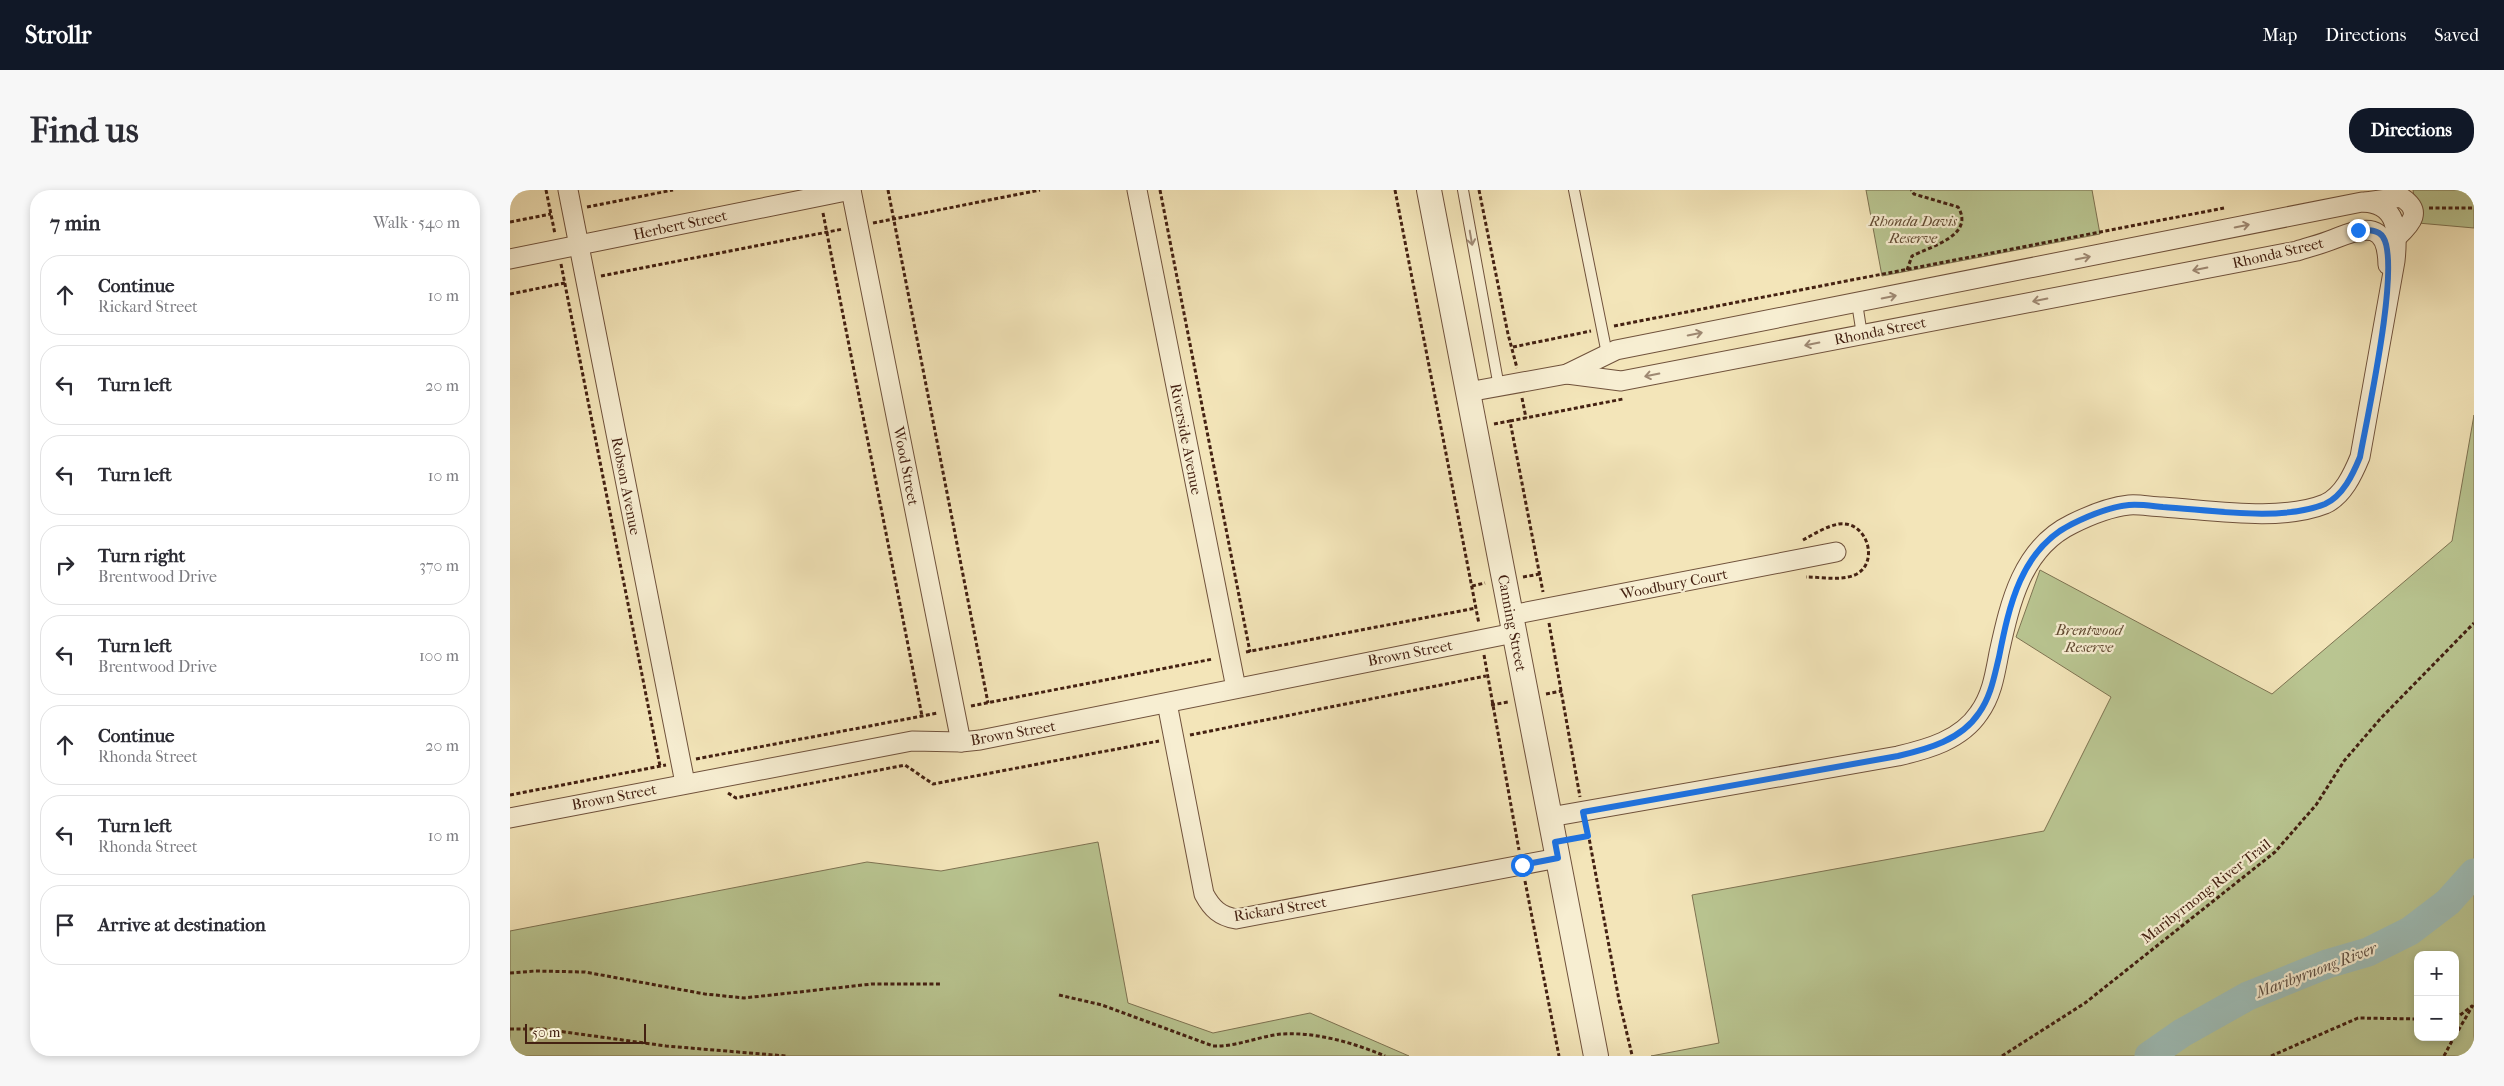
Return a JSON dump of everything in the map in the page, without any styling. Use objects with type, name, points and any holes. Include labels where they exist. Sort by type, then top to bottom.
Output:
[{"type":"street","name":"Robson Avenue","points":[[568,190],[686,783]]},
{"type":"street","name":"Herbert Street","points":[[510,258],[579,246],[851,190]]},
{"type":"street","name":"Wood Street","points":[[851,190],[961,742]]},
{"type":"street","name":"Riverside Avenue","points":[[1137,190],[1236,688]]},
{"type":"street","name":"Canning Street","points":[[1429,190],[1596,1056]]},
{"type":"street","points":[[2362,202],[2401,197],[2414,210],[2410,224],[2397,237]]},
{"type":"street","name":"Rhonda Street","points":[[1468,392],[1566,374],[1616,350],[2362,202],[2376,203],[2387,211],[2395,224],[2397,237],[2395,261],[2389,287]]},
{"type":"street","name":"Rhonda Street","points":[[1566,374],[1621,381],[2297,251],[2358,230],[2378,232],[2383,237],[2388,256],[2389,287]]},
{"type":"street","points":[[1550,817],[1898,756],[1934,747],[1960,733],[1979,714],[1992,691],[2010,603],[2023,573],[2041,547],[2065,527],[2091,514],[2129,505],[2259,513],[2292,511],[2326,504],[2349,482],[2360,457],[2389,287]]},
{"type":"street","name":"Woodbury Court","points":[[1513,624],[1547,608],[1836,552]]},
{"type":"street","name":"Brown Street","points":[[510,818],[686,783],[912,742],[961,742],[1167,703],[1513,624]]},
{"type":"street","name":"Rickard Street","points":[[1167,703],[1204,894],[1214,908],[1227,917],[1236,919],[1558,858]]},
{"type":"lane","points":[[1463,190],[1499,387]]},
{"type":"lane","points":[[1574,190],[1607,354]]},
{"type":"lane","points":[[1857,303],[1862,334]]},
{"type":"path","points":[[546,190],[660,766]]},
{"type":"path","points":[[510,222],[673,190]]},
{"type":"path","points":[[888,190],[988,703]]},
{"type":"path","points":[[510,294],[1040,190]]},
{"type":"path","points":[[1160,190],[1250,652]]},
{"type":"path","points":[[1479,190],[1508,334],[1513,347],[1526,418]]},
{"type":"path","points":[[1899,294],[1912,256],[1954,236],[1962,224],[1963,216],[1958,207],[1914,194],[1911,190]]},
{"type":"path","points":[[819,196],[922,716]]},
{"type":"path","points":[[2414,210],[2439,206],[2474,208]]},
{"type":"path","points":[[1513,347],[2224,208]]},
{"type":"path","points":[[1475,428],[1633,398]]},
{"type":"path","points":[[1510,421],[1547,608],[1583,812],[1632,1054]]},
{"type":"path","points":[[510,796],[1476,608]]},
{"type":"path","name":"Maribyrnong River Trail","points":[[2002,1056],[2085,1003],[2276,852],[2316,805],[2350,754],[2381,718],[2474,623]]},
{"type":"path","points":[[722,789],[736,798],[905,765],[933,784],[1176,742],[1486,676]]},
{"type":"path","points":[[1516,882],[1558,858],[1588,836]]},
{"type":"path","points":[[1510,851],[1558,858]]},
{"type":"path","points":[[510,973],[535,971],[584,972],[705,994],[744,998],[863,984],[900,982],[940,984]]},
{"type":"path","points":[[1059,995],[1102,1005],[1213,1046],[1233,1045],[1284,1034],[1344,1041],[1385,1056]]},
{"type":"path","points":[[2459,1016],[2474,1005]]},
{"type":"path","points":[[2459,1029],[2474,1005]]},
{"type":"path","points":[[2271,1056],[2358,1018],[2414,1019]]},
{"type":"path","points":[[510,1029],[543,1029],[666,1046],[786,1056]]},
{"type":"path","points":[[2444,1056],[2452,1041]]},
{"type":"green space","name":"Rhonda Davis Reserve","points":[[1866,190],[2092,190],[2100,234],[1882,276]]},
{"type":"green space","points":[[2413,190],[2474,190],[2474,228],[2418,223]]},
{"type":"green space","name":"Brentwood Reserve","points":[[2474,415],[2474,1056],[1651,1056],[1719,1043],[1692,895],[2044,831],[2111,697],[2016,637],[2040,570],[2272,694],[2452,541]]},
{"type":"green space","points":[[1098,842],[1128,1003],[1213,1033],[1310,1013],[1409,1056],[510,1056],[510,931],[867,862],[941,871]]},
{"type":"waterway","name":"Maribyrnong River","points":[[2149,1056],[2182,1033],[2248,996],[2327,964],[2368,952],[2410,931],[2448,902],[2474,873]]},
{"type":"route","points":[[1522,865],[1558,858],[1555,842],[1588,836],[1583,812],[1898,756],[1934,747],[1960,733],[1979,714],[1992,691],[2010,603],[2023,573],[2041,547],[2065,527],[2091,514],[2129,505],[2259,513],[2292,511],[2326,504],[2349,482],[2360,457],[2389,287],[2387,251],[2383,237],[2378,232],[2358,230]]}]
